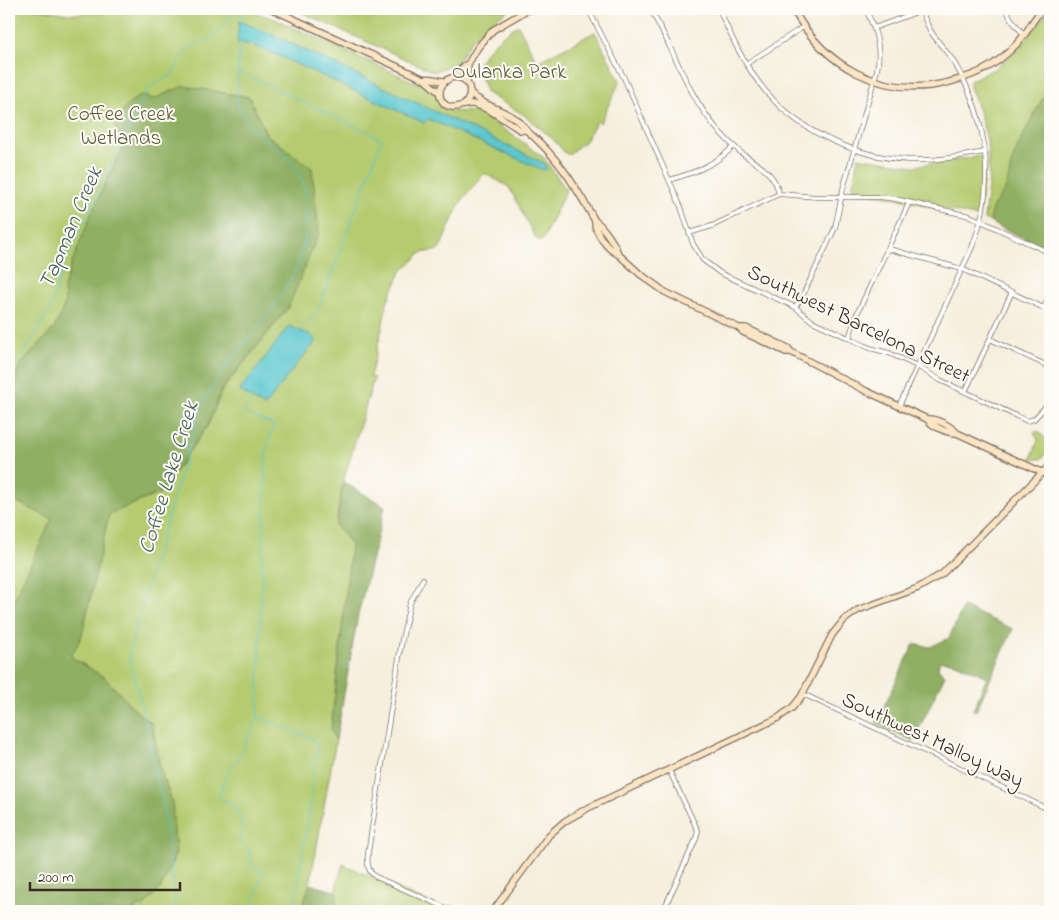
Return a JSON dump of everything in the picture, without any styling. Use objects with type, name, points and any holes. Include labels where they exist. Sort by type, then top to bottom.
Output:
[{"type":"main road","points":[[272,9],[424,79],[440,93],[448,106],[456,108],[465,104],[469,99],[470,92]]},
{"type":"main road","points":[[424,79],[445,81],[454,77],[468,64],[478,47],[493,30],[526,10],[536,9]]},
{"type":"main road","points":[[793,9],[803,27],[814,41],[850,70],[891,85],[914,88],[963,79],[981,71],[1010,51],[1043,9]]},
{"type":"main road","points":[[468,64],[467,83],[470,92],[478,100],[523,125],[540,142],[564,168],[595,221],[594,227],[613,252],[665,292],[739,328],[743,332],[786,352],[791,352],[927,420],[930,424],[950,433],[957,433],[1050,476]]},
{"type":"main road","points":[[454,77],[462,79],[467,83]]},
{"type":"main road","points":[[440,93],[445,81]]},
{"type":"main road","points":[[465,104],[476,105],[520,130],[526,130]]},
{"type":"main road","points":[[493,911],[541,845],[563,823],[588,808],[782,716],[794,706],[803,694],[832,635],[842,621],[858,610],[918,588],[938,577],[1050,465]]},
{"type":"street","name":"Southwest Barcelona Street","points":[[588,9],[624,78],[681,207],[696,252],[713,268],[795,307],[812,321],[870,348],[888,353],[917,366],[940,380],[1024,420],[1032,421],[1050,402]]},
{"type":"street","points":[[650,9],[694,98],[718,130],[734,146],[770,174],[775,181],[779,194]]},
{"type":"street","points":[[719,9],[746,64],[768,95],[786,112],[813,130],[855,150],[886,157],[941,160],[985,152]]},
{"type":"street","points":[[795,307],[801,299],[835,228],[874,80],[880,54],[874,28],[866,9]]},
{"type":"street","points":[[874,28],[922,9],[930,31],[955,63],[978,114],[985,152],[987,180],[980,221],[973,245],[899,406]]},
{"type":"street","points":[[1006,9],[1011,19],[1024,35]]},
{"type":"street","points":[[746,64],[803,27]]},
{"type":"street","points":[[669,180],[690,174],[715,162],[734,146]]},
{"type":"street","points":[[689,233],[712,226],[779,194],[811,197],[880,197],[964,214],[1050,253]]},
{"type":"street","points":[[849,338],[856,316],[909,203]]},
{"type":"street","points":[[889,249],[962,269],[1050,311]]},
{"type":"street","points":[[965,392],[1012,292]]},
{"type":"street","points":[[1044,308],[1050,293]]},
{"type":"street","points":[[990,339],[1050,368]]},
{"type":"street","points":[[423,579],[410,603],[402,639],[367,865],[376,877],[453,911]]},
{"type":"street","name":"Southwest Malloy Way","points":[[803,694],[1050,810]]},
{"type":"street","points":[[663,911],[698,835],[698,831],[669,770]]},
{"type":"green space","name":"Coffee Creek Wetlands","points":[[9,9],[39,9],[70,14],[132,9],[245,9],[275,19],[428,88],[435,92],[443,107],[449,111],[477,112],[544,158],[566,190],[542,241],[536,239],[509,187],[484,173],[459,205],[439,250],[421,253],[401,272],[387,302],[370,377],[374,378],[343,482],[336,525],[352,545],[331,730],[336,740],[310,884],[304,901],[305,911],[9,911],[152,723],[138,713],[105,678],[71,657],[82,634],[109,514],[160,493],[208,425],[222,390],[288,308],[311,168],[267,135],[249,97],[239,95],[9,623]]},
{"type":"green space","points":[[294,9],[510,9],[484,27],[470,42],[457,62],[434,72]]},
{"type":"green space","points":[[1050,9],[1050,250],[984,219],[989,178],[987,139],[969,84],[971,80],[994,69],[1020,47]]},
{"type":"green space","name":"Oulanka Park","points":[[518,25],[537,62],[595,32],[620,81],[600,123],[597,121],[585,141],[569,154],[566,154],[553,139],[524,115],[487,93],[476,67],[494,43]]},
{"type":"green space","name":"Coffee Creek Wetlands","points":[[184,86],[249,97],[267,135],[312,168],[319,233],[288,308],[222,390],[208,425],[160,493],[109,514],[82,635],[71,657],[105,678],[138,713],[152,723],[161,771],[172,801],[176,853],[161,888],[143,907],[136,907],[134,911],[9,911],[9,610],[52,519],[9,498],[9,395],[17,378],[15,375],[21,364],[55,327],[65,304],[64,287],[73,260],[92,212],[123,147],[115,127],[125,108],[141,95],[153,99]]},
{"type":"green space","points":[[1050,86],[1050,250],[991,223],[990,217],[994,204],[1007,185],[1012,163],[1021,140]]},
{"type":"green space","points":[[983,156],[983,183],[978,217],[852,190],[858,157],[914,166]]},
{"type":"green space","points":[[1038,431],[1050,443],[1050,449],[1041,459],[1031,459],[1038,440],[1034,433]]},
{"type":"green space","points":[[343,482],[385,506],[358,615],[336,740],[331,730],[351,545],[336,525]]},
{"type":"green space","points":[[963,607],[1013,629],[976,711],[973,710],[987,677],[953,662],[940,661],[938,668],[945,675],[913,741],[876,723],[914,644],[930,647],[949,638]]},
{"type":"green space","points":[[343,864],[447,911],[329,911]]},
{"type":"green space","points":[[310,884],[337,892],[335,911],[305,911],[304,901]]},
{"type":"water","points":[[239,21],[271,34],[544,163],[547,169],[543,170],[428,119],[424,123],[279,56],[252,45],[237,42]]},
{"type":"water","points":[[289,326],[311,335],[315,339],[314,344],[266,405],[263,406],[240,391]]},
{"type":"waterway","name":"Tapman Creek","points":[[9,379],[52,305],[61,271],[147,90],[149,87],[172,75],[187,48],[213,37],[233,14],[241,9]]},
{"type":"waterway","name":"Coffee Lake Creek","points":[[241,21],[242,9]]},
{"type":"waterway","name":"Coffee Lake Creek","points":[[176,911],[163,801],[154,771],[147,727],[130,660],[130,651],[143,599],[200,410],[213,385],[283,293],[296,268],[304,242],[306,205],[303,182],[289,160],[250,125],[242,114],[237,101],[239,42]]},
{"type":"waterway","points":[[238,71],[382,139],[317,313],[299,330]]},
{"type":"waterway","points":[[253,398],[244,411],[245,413],[274,425],[266,450],[258,716],[242,752],[225,777],[219,796],[233,804],[242,822],[239,843],[249,850],[253,868],[264,871],[254,898],[255,911]]},
{"type":"waterway","points":[[259,717],[313,739],[318,747],[312,781],[312,797],[293,911]]}]
